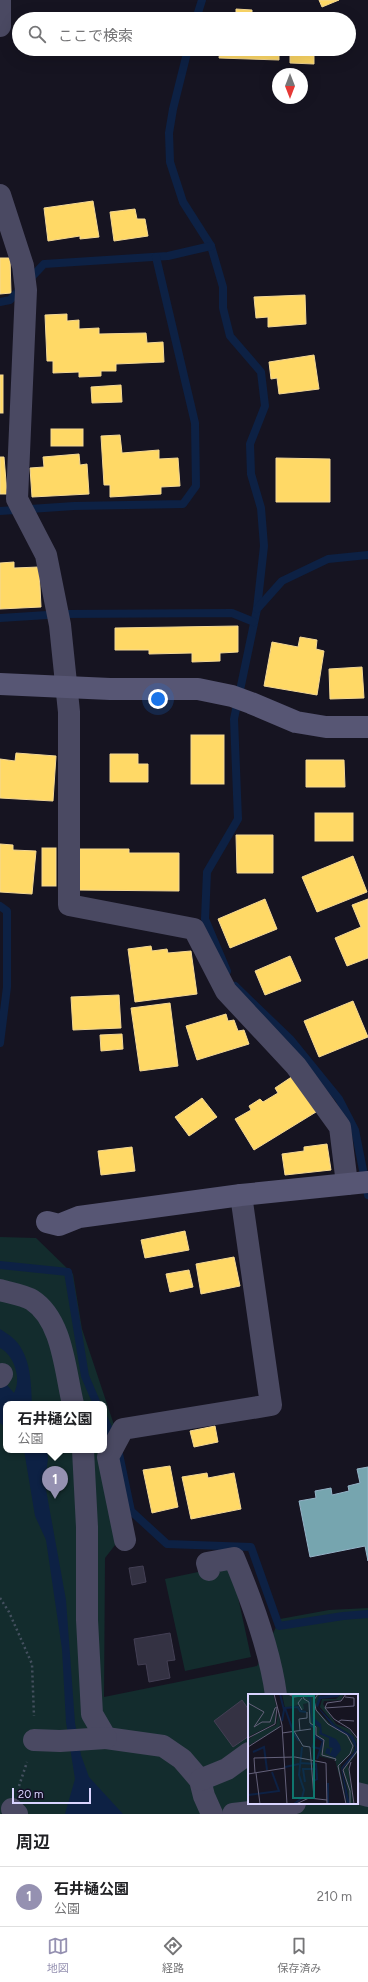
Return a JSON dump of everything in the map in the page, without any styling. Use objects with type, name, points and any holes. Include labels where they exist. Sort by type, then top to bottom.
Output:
[{"type":"street","points":[[0,0],[0,26]]},
{"type":"street","points":[[0,195],[24,266],[26,290],[17,499],[46,555],[59,616],[68,712],[69,905],[194,929],[226,991],[296,1066],[340,1127],[358,1183],[241,1195],[80,1217],[59,1225],[47,1222]]},
{"type":"street","points":[[0,684],[65,688],[198,689],[242,700],[296,722],[326,727],[368,727]]},
{"type":"street","points":[[124,1540],[108,1457],[123,1429],[271,1404],[241,1195]]},
{"type":"street","points":[[0,1290],[32,1300],[48,1317],[60,1342],[72,1401]]},
{"type":"street","points":[[83,1453],[87,1527],[87,1620],[92,1714],[106,1738]]},
{"type":"street","points":[[209,1570],[207,1563],[234,1558],[243,1579],[273,1671],[276,1694]]},
{"type":"street","points":[[34,1740],[60,1741],[106,1738],[163,1746],[182,1759],[200,1780],[204,1796],[212,1814]]},
{"type":"street","points":[[200,1780],[227,1769],[248,1754]]},
{"type":"street","points":[[358,1794],[368,1796]]},
{"type":"street","points":[[233,1814],[277,1809],[292,1804]]},
{"type":"path","points":[[0,1598],[9,1612],[32,1664],[35,1705],[34,1740],[15,1811]]},
{"type":"green space","points":[[0,1237],[36,1238],[73,1274],[82,1329],[106,1401],[3,1401],[3,1453],[107,1453],[107,1404],[114,1425],[119,1540],[105,1558],[104,1697],[257,1666],[280,1619],[329,1610],[368,1608],[368,1814],[0,1814]]},
{"type":"green space","points":[[231,1565],[251,1657],[185,1671],[165,1579]]},
{"type":"water","points":[[0,1329],[15,1340],[24,1354],[29,1370],[32,1401],[3,1401],[3,1426],[0,1423],[0,1377],[14,1393],[17,1374],[13,1362],[5,1351],[0,1348]]},
{"type":"water","points":[[24,1453],[47,1453],[45,1484],[66,1600],[75,1723],[81,1755],[89,1777],[123,1814],[65,1814],[75,1779],[66,1722],[62,1649],[46,1540],[35,1516]]},
{"type":"building: 住宅","points":[[319,0],[339,0],[322,7]]},
{"type":"building: 住宅","points":[[236,9],[252,10],[252,12],[236,12]]},
{"type":"building: 住宅","points":[[219,56],[279,56],[279,60],[219,58]]},
{"type":"building: 住宅","points":[[290,56],[314,56],[314,64],[290,63]]},
{"type":"building: 住宅","points":[[93,201],[99,237],[80,239],[80,236],[48,241],[44,208]]},
{"type":"building: 住宅","points":[[135,209],[137,219],[145,219],[148,236],[114,241],[110,212]]},
{"type":"building: 住宅","points":[[0,258],[10,258],[11,293],[0,294]]},
{"type":"building: 住宅","points":[[305,295],[306,324],[268,327],[268,317],[256,318],[254,297]]},
{"type":"building: 住宅","points":[[67,314],[67,321],[79,320],[79,329],[99,328],[99,334],[146,333],[147,343],[163,342],[164,362],[116,364],[116,371],[101,371],[101,376],[79,377],[79,372],[53,373],[53,361],[47,361],[45,315]]},
{"type":"building: 住宅","points":[[314,355],[319,389],[279,394],[277,378],[271,379],[269,362]]},
{"type":"building: 住宅","points":[[0,375],[3,375],[3,413],[0,413]]},
{"type":"building: 住宅","points":[[121,385],[122,402],[92,403],[91,387]]},
{"type":"building: 住宅","points":[[51,429],[83,429],[83,446],[51,446]]},
{"type":"building: 住宅","points":[[120,435],[122,453],[159,450],[159,459],[178,458],[180,486],[161,487],[161,494],[110,497],[110,485],[104,485],[101,436]]},
{"type":"building: 住宅","points":[[79,454],[80,465],[87,464],[89,494],[32,497],[30,468],[44,467],[43,457]]},
{"type":"building: 住宅","points":[[0,457],[4,457],[7,494],[0,494]]},
{"type":"building: 住宅","points":[[276,458],[330,459],[330,502],[276,502]]},
{"type":"building: 住宅","points":[[14,562],[14,568],[39,567],[41,607],[0,609],[0,563]]},
{"type":"building: 住宅","points":[[238,626],[238,652],[220,653],[220,661],[192,662],[192,653],[149,654],[149,650],[115,650],[115,628]]},
{"type":"building: 住宅","points":[[300,637],[317,640],[316,649],[324,651],[317,695],[264,686],[272,642],[298,647]]},
{"type":"building: 住宅","points":[[362,667],[364,698],[330,699],[329,669]]},
{"type":"building: 住宅","points":[[191,735],[224,735],[224,784],[191,784]]},
{"type":"building: 住宅","points":[[16,753],[56,756],[53,801],[0,798],[0,759],[15,761]]},
{"type":"building: 住宅","points":[[110,754],[138,754],[138,764],[148,764],[148,782],[110,782]]},
{"type":"building: 住宅","points":[[306,760],[344,760],[345,787],[306,787]]},
{"type":"building: 住宅","points":[[315,813],[353,813],[353,841],[315,841]]},
{"type":"building: 住宅","points":[[236,835],[273,835],[273,873],[237,873]]},
{"type":"building: 住宅","points":[[0,844],[13,845],[13,850],[36,851],[32,894],[0,892]]},
{"type":"building: 住宅","points":[[42,848],[56,848],[56,886],[42,886]]},
{"type":"building: 住宅","points":[[75,849],[129,849],[129,853],[179,853],[179,891],[75,890]]},
{"type":"building: 住宅","points":[[353,856],[367,892],[317,912],[302,877]]},
{"type":"building: 住宅","points":[[265,899],[277,929],[230,948],[218,919]]},
{"type":"building: 住宅","points":[[368,899],[368,958],[347,966],[335,938],[361,927],[352,905]]},
{"type":"building: 住宅","points":[[151,946],[152,951],[167,949],[168,953],[191,951],[197,994],[135,1002],[128,949]]},
{"type":"building: 住宅","points":[[290,956],[301,981],[265,995],[255,971]]},
{"type":"building: 住宅","points":[[119,995],[121,1028],[73,1030],[71,997]]},
{"type":"building: 住宅","points":[[353,1001],[368,1037],[319,1057],[304,1021]]},
{"type":"building: 住宅","points":[[170,1003],[178,1066],[140,1071],[131,1008]]},
{"type":"building: 住宅","points":[[226,1014],[228,1021],[234,1020],[238,1031],[244,1030],[249,1044],[197,1060],[186,1026]]},
{"type":"building: 住宅","points":[[122,1034],[123,1049],[101,1051],[100,1035]]},
{"type":"building: 住宅","points":[[293,1076],[316,1112],[254,1150],[235,1119],[251,1110],[249,1106],[260,1099],[263,1102],[278,1093],[275,1088]]},
{"type":"building: 住宅","points":[[202,1098],[217,1117],[189,1136],[175,1117]]},
{"type":"building: 住宅","points":[[327,1144],[331,1170],[285,1175],[282,1154],[304,1151],[304,1147]]},
{"type":"building: 住宅","points":[[132,1147],[135,1171],[101,1175],[98,1151]]},
{"type":"building: 住宅","points":[[185,1231],[189,1250],[145,1258],[141,1240]]},
{"type":"building: 住宅","points":[[234,1257],[240,1286],[201,1294],[196,1264]]},
{"type":"building: 住宅","points":[[189,1270],[193,1287],[170,1292],[166,1274]]},
{"type":"building: 住宅","points":[[215,1426],[218,1442],[194,1447],[190,1431]]},
{"type":"building: 住宅","points":[[170,1466],[178,1507],[152,1513],[143,1470]]},
{"type":"building: 住宅","points":[[207,1473],[208,1478],[234,1473],[241,1509],[191,1519],[182,1477]]},
{"type":"building: 公共","points":[[368,1467],[368,1561],[365,1546],[310,1557],[299,1501],[316,1498],[315,1491],[331,1488],[332,1495],[349,1491],[348,1486],[360,1483],[357,1469]]},
{"type":"building: その他","points":[[143,1566],[146,1582],[132,1585],[129,1568]]},
{"type":"building: その他","points":[[170,1633],[175,1660],[167,1661],[170,1678],[149,1682],[146,1664],[138,1665],[134,1639]]},
{"type":"building: その他","points":[[242,1700],[248,1709],[248,1737],[233,1747],[214,1721]]},
{"type":"waterway","points":[[198,12],[202,0]]},
{"type":"waterway","points":[[186,56],[173,109],[169,133],[170,162],[183,202],[211,246],[223,287],[223,308],[230,336],[261,372],[265,406],[250,444],[251,474],[261,508],[264,546],[257,609],[234,719],[238,819],[207,872],[205,919],[227,971]]},
{"type":"waterway","points":[[0,302],[10,300],[44,264],[168,256],[211,246]]},
{"type":"waterway","points":[[0,511],[74,506],[183,504],[196,486],[195,423],[156,257]]},
{"type":"waterway","points":[[257,609],[282,581],[328,559],[368,555]]},
{"type":"waterway","points":[[0,618],[63,614],[232,613],[254,622]]},
{"type":"waterway","points":[[0,906],[7,911],[7,987],[0,1043]]},
{"type":"waterway","points":[[235,986],[291,1040],[339,1099],[355,1130],[368,1195]]},
{"type":"waterway","points":[[0,1265],[68,1272],[85,1376],[96,1401]]},
{"type":"waterway","points":[[107,1425],[118,1449],[131,1511],[167,1544],[251,1547],[279,1626],[343,1616],[368,1614]]},
{"type":"place","name":"石井樋公園","points":[[55,1499]]}]
